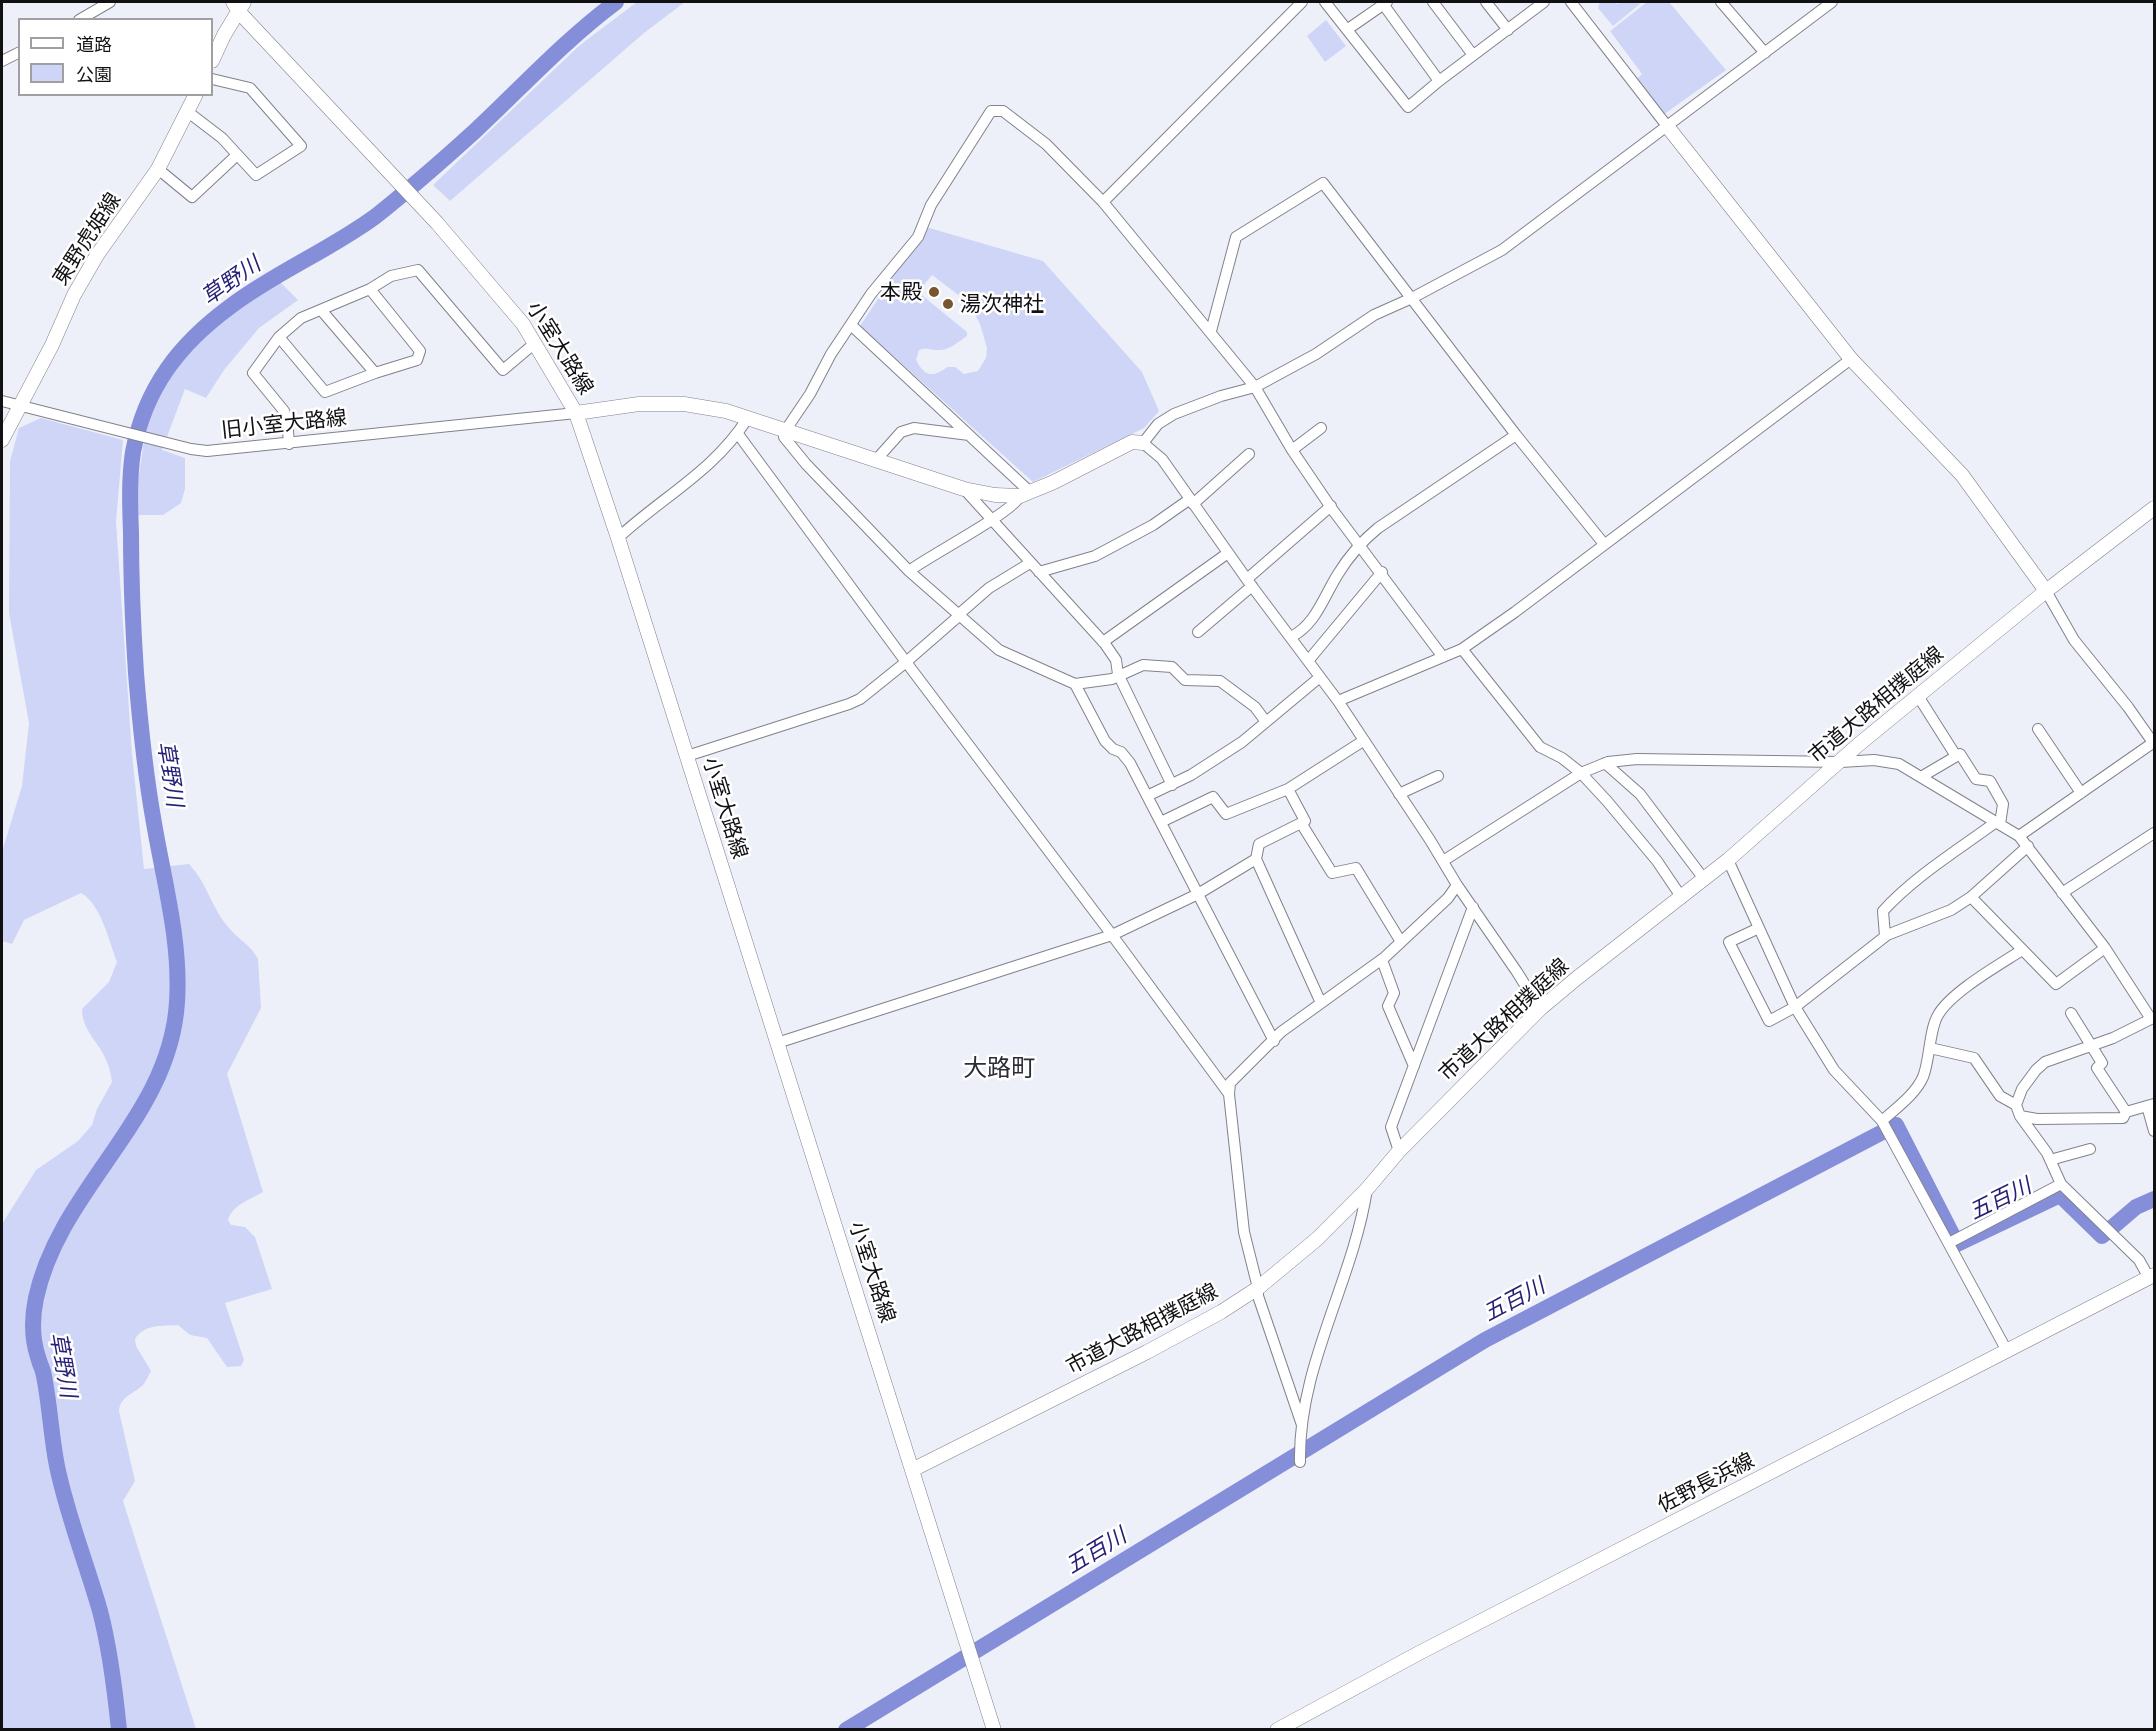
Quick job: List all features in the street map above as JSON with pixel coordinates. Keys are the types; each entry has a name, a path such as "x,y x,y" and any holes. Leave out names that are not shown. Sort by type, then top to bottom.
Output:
{"main road":[{"path":"213,59 239,5"},
{"name":"小室大路線","path":"239,5 358,140 494,288 535,343 576,413 618,538 994,1730"},
{"name":"東野虎姫線","path":"2,440 26,408 74,295 97,255 159,169 195,96"},
{"path":"1667,126 1851,359 1962,475 2046,591"},
{"path":"576,413 639,404 684,404 726,411 964,489 995,495 1025,494 1054,483 1132,442 1143,443"},
{"name":"市道大路相撲庭線","path":"912,1470 1147,1352 1221,1312 1258,1288 1317,1239 1367,1189 1399,1151 1540,1009 1728,860 1918,696 2046,591 2154,508"},
{"name":"佐野長浜線","path":"1276,1730 1419,1653 2152,1276"}],"street":[{"path":"82,18 110,2"},
{"path":"1103,202 1302,2"},
{"path":"1325,2 1408,107 1544,2"},
{"path":"1433,2 1473,55"},
{"path":"1486,2 1508,30"},
{"path":"1571,2 1667,126"},
{"path":"1721,2 1764,53"},
{"path":"1540,1009 1338,701 1249,582 1162,459 1143,443 1158,424 1174,414 1221,396 1255,387 1316,354 1374,315 1412,298 1502,250 1832,2"},
{"path":"1348,29 1385,3 1439,81"},
{"path":"2,61 18,53"},
{"path":"188,112 222,138 256,175 301,146 250,88 213,79"},
{"path":"1266,722 1256,707 1220,681 1185,680 1172,667 1143,665 1118,674 1112,679 1075,684 999,650 909,571 806,464 784,437 785,431 810,394 831,354 871,294 918,237 931,205 991,111 1003,111 1046,144 1103,202 1211,331 1255,387 1292,450 1330,506 1382,572 1443,657"},
{"path":"159,169 192,197 237,155"},
{"path":"1211,331 1236,237 1323,183 1516,435 1604,544"},
{"path":"289,444 287,418 284,411 253,374 279,337 301,318 322,311 392,276 418,270 502,370 535,343"},
{"path":"279,337 325,393 375,373 417,360 420,351 370,288"},
{"path":"322,311 375,373"},
{"path":"851,325 969,435 1025,494 991,520 925,558 909,571"},
{"path":"1338,701 1429,665 1462,649 1851,359"},
{"name":"旧小室大路線","path":"2,401 191,449 207,451 576,413"},
{"path":"618,538 708,465 738,434 747,419"},
{"path":"876,460 901,432 914,428 969,435"},
{"path":"1292,450 1321,428"},
{"path":"738,434 1229,1094"},
{"path":"1291,637 1302,631 1318,611 1337,575 1360,543 1378,528 1516,435"},
{"path":"1039,572 1095,556 1153,525 1192,501 1250,454"},
{"path":"964,489 1103,642 1116,660 1118,674 1172,785"},
{"path":"1198,632 1330,506"},
{"path":"1103,642 1228,553"},
{"path":"687,756 860,699 906,662 989,588 1030,562"},
{"path":"1308,661 1382,572"},
{"path":"2019,836 2154,743 2074,640 2046,591"},
{"path":"1462,649 1540,747 1562,758 1581,773 1607,801 1657,861 1682,898"},
{"path":"1147,796 1191,776 1242,742 1320,677"},
{"path":"1075,684 1105,741 1113,749 1121,752 1130,763 1274,1041"},
{"path":"1918,696 1956,756"},
{"path":"2038,729 2081,793"},
{"path":"1161,822 1213,797 1226,814 1288,789 1363,741"},
{"path":"1885,936 1883,911 1929,870 1998,823 2003,804 1990,781 1976,779 1960,754 1921,777"},
{"path":"1443,861 1581,773 1605,763 1637,759 1841,762 1874,760 1899,764 2019,836 2105,948 2153,1018 2113,1038 2045,1062 2022,1089 2016,1105 2020,1116 2050,1160 2061,1184 2139,1260 2152,1276"},
{"path":"1605,763 1640,794 1704,879"},
{"path":"1399,794 1438,776"},
{"path":"1288,789 1305,821 1259,844 1257,859 1321,1003"},
{"path":"1301,823 1332,873 1356,868 1401,942"},
{"path":"2062,893 2154,834"},
{"path":"1759,928 1729,942 1769,1021 1795,1007 1885,936 1951,910 1971,897 2028,846"},
{"path":"777,1043 1112,934 1198,894 1257,859"},
{"path":"1728,860 1795,1007 1834,1070 1883,1122 2007,1351"},
{"path":"1302,1425 1258,1296 1244,1232 1229,1094 1230,1083 1281,1032 1382,960 1449,898 1457,885"},
{"path":"1971,897 2056,984 2105,948"},
{"path":"1399,1151 1391,1127 1473,907"},
{"path":"1883,1122 1916,1089 1923,1077 1937,1016 1945,1005 2022,950"},
{"path":"1382,960 1394,993 1388,1006 1414,1066"},
{"path":"2071,1013 2102,1063 2097,1068 2126,1112"},
{"path":"1930,1048 1974,1058 2000,1096 2016,1105"},
{"path":"2020,1116 2037,1119 2123,1118 2126,1112 2151,1105 2154,1131"},
{"path":"2050,1160 2090,1149"},
{"path":"1949,1243 2061,1184"},
{"path":"1300,1462 1302,1425 1311,1374 1362,1218 1367,1189"}],"green space":[{"path":"637,2 685,2 644,33 450,201 433,185 580,45"},
{"path":"1600,2 1617,4 1637,2 1640,4 1613,26 1598,8"},
{"path":"1647,2 1669,2 1726,70 1663,115 1633,83 1642,74 1610,31"},
{"path":"1326,20 1346,46 1325,62 1307,36"},
{"path":"926,227 1043,261 1142,372 1159,411 1144,428 1033,482 860,326","holes":["932,275 969,303 980,324 987,348 986,358 978,371 964,374 955,367 948,367 938,373 926,373 916,360 919,350 947,349 967,336 967,332 918,292"]},
{"path":"276,278 298,300 259,328 224,370 206,398 185,389 162,450 185,458 185,489 181,503 163,515 133,515 147,420 173,366 213,325"},
{"path":"41,418 123,440 116,522 132,754 144,869 189,864 223,921 258,959 261,1008 227,1074 263,1192 233,1210 228,1220 231,1225 245,1227 255,1237 272,1289 225,1303 244,1360 241,1366 227,1367 207,1338 190,1335 178,1325 148,1328 139,1334 135,1339 136,1346 151,1371 143,1385 122,1402 119,1411 135,1481 123,1501 196,1729 2,1729 2,1224 36,1170 78,1141 92,1125 97,1109 112,1082 107,1062 85,1024 82,1009 109,982 117,962 99,914 88,898 81,893 24,920 12,944 2,941 2,852 22,786 29,723 9,613 10,461 19,428"}],"waterway":[{"name":"草野川","path":"119,1730 104,1625 57,1466 48,1398 36,1350 33,1320 36,1298 49,1258 67,1221 136,1118 155,1082 170,1044 177,1002 178,980 174,935 148,786 136,673 130,492 133,452 139,429 146,408 167,369 195,336 248,294 376,216 451,153 561,48 616,2"},
{"name":"五百川","path":"846,1730 1485,1340 1896,1125 1957,1244 2060,1195 2102,1236 2136,1207 2154,1199"}],"place":[{"name":"本殿","path":"934,292"},
{"name":"湯次神社","path":"948,304"}],"district":[{"name":"大路町","path":"999,1068"}]}
